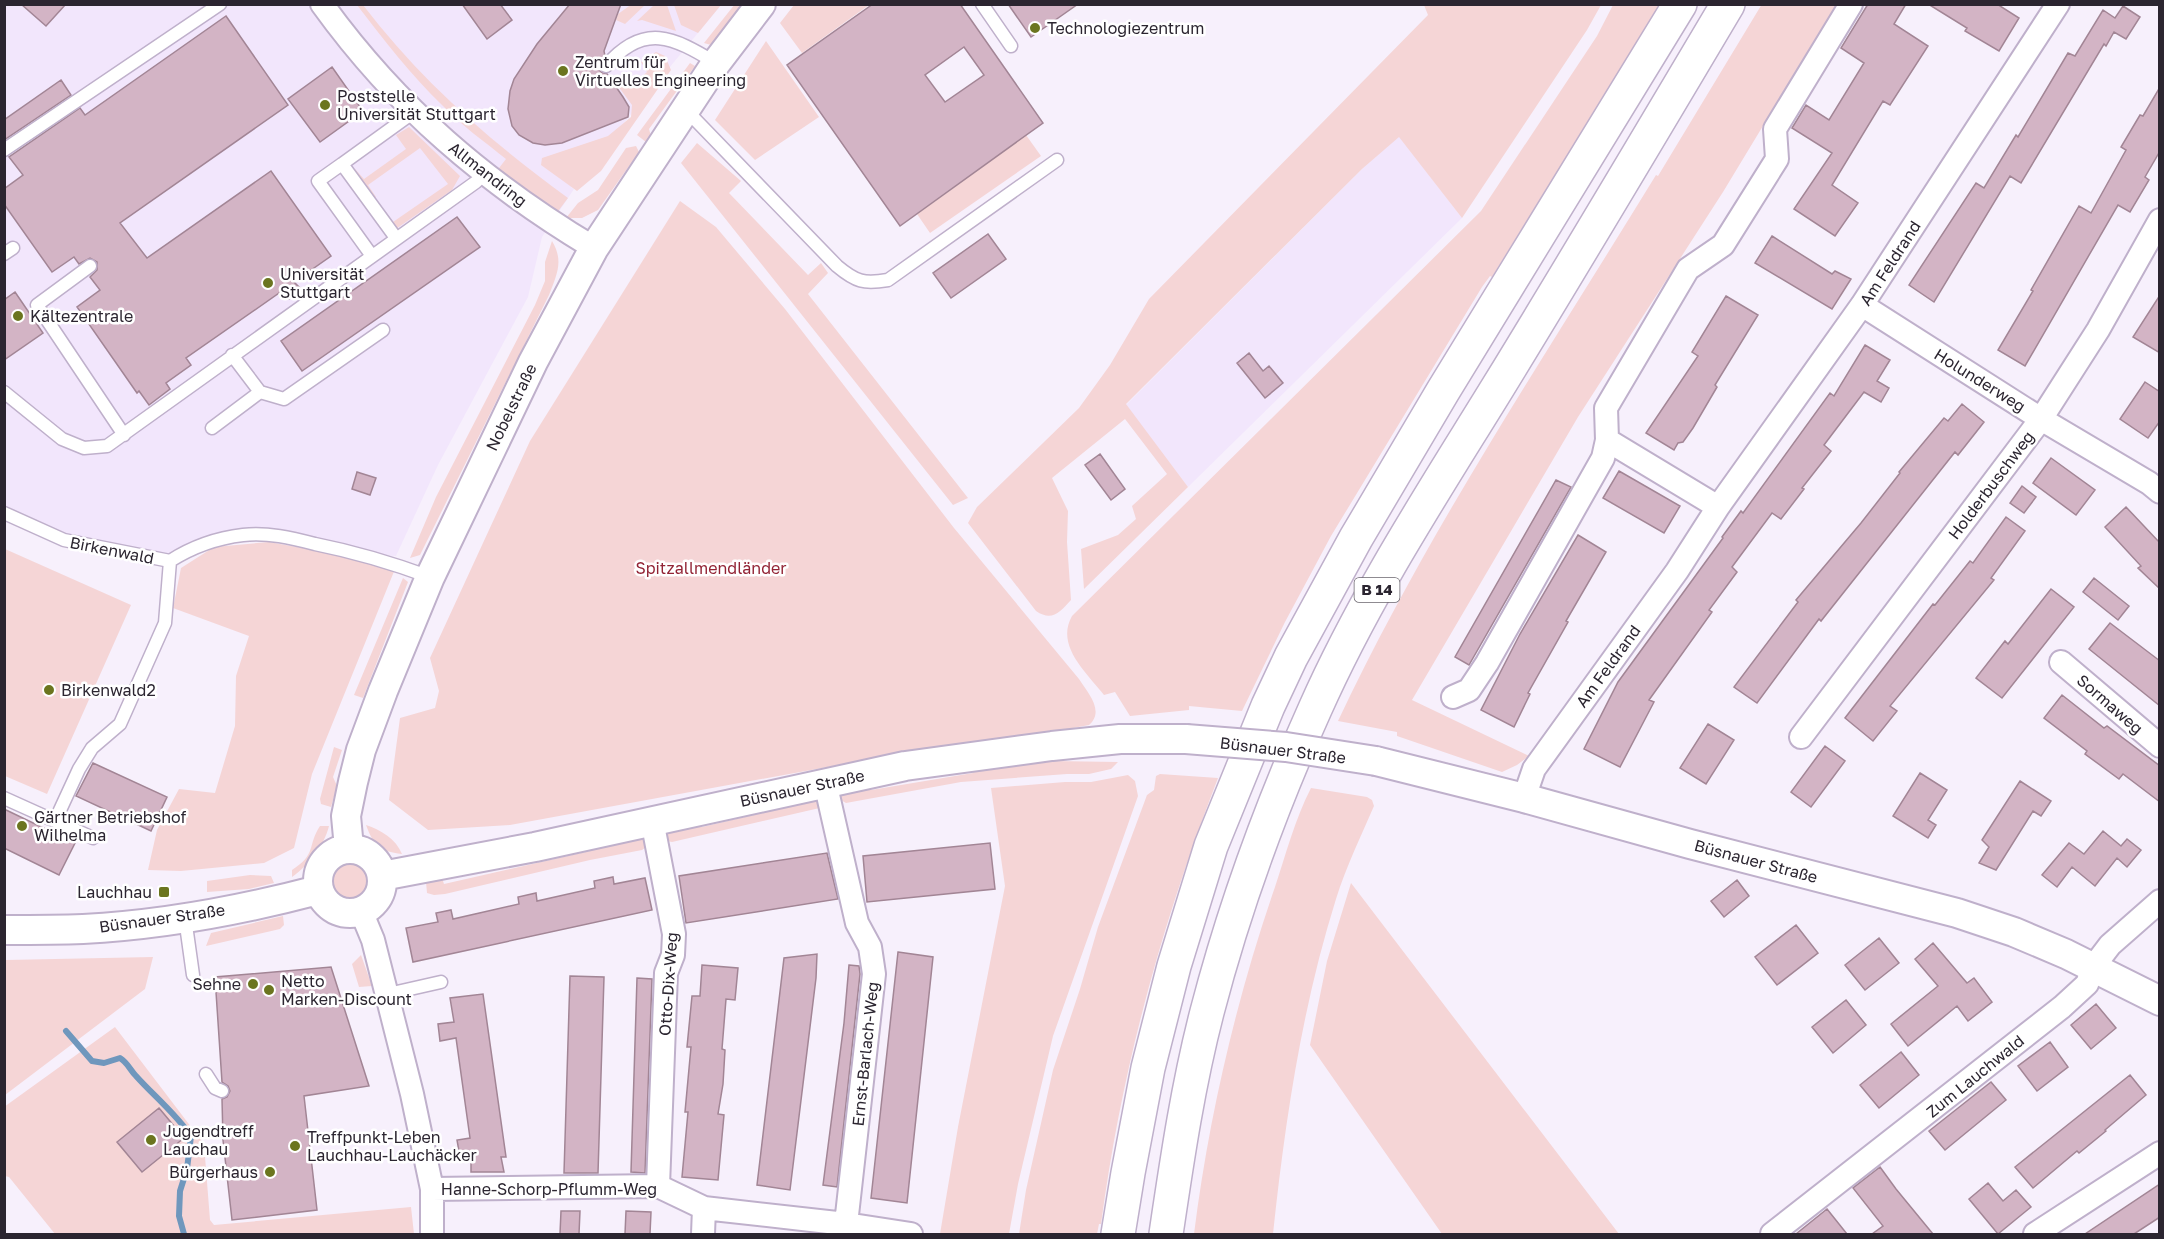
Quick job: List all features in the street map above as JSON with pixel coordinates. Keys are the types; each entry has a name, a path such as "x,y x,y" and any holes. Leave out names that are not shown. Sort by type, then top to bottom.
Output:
{"highway":[{"name":"B 14","path":"1118,1234 1146,1078 1173,966 1211,846 1268,706 1291,657 1443,391 1680,4"},
{"name":"B 14","path":"1166,1234 1184,1118 1221,960 1253,861 1315,708 1404,540 1598,224 1728,4"}],"street":[{"name":"Allmandring","path":"322,4 370,65 414,112 484,174 555,224 594,248"},
{"name":"Nobelstraße","path":"349,848 346,816 361,750 430,577 533,362 594,248 716,63 761,4"},
{"path":"1453,698 1469,690 1487,663 1603,458 1607,440 1606,408 1688,269 1723,245 1778,159 1775,129 1851,4"},
{"name":"Am Feldrand","path":"1524,798 1534,769 1677,571 1718,507 1862,305 2050,7"},
{"name":"Holderbuschweg","path":"1801,736 2041,419 2098,330 2160,220"},
{"name":"Holunderweg","path":"1862,305 2160,492"},
{"path":"1607,440 1718,507"},
{"name":"Sormaweg","path":"2061,662 2160,746"},
{"name":"Büsnauer Straße","path":"382,876 535,847 905,766 1120,739 1186,739 1286,747 1376,761 1957,913 2014,932 2094,966 2160,1001"},
{"name":"Ernst-Barlach-Weg","path":"825,782 857,923 870,947 874,974 846,1224"},
{"name":"Otto-Dix-Weg","path":"652,820 674,934 673,955 666,973 658,1186"},
{"path":"349,848 367,853 374,859 382,876 382,887 371,906 351,914 331,908 323,900 318,890 319,871 323,862 339,850 349,848"},
{"name":"Büsnauer Straße","path":"4,930 82,929 185,918 267,903 318,890"},
{"name":"Zum Lauchwald","path":"1774,1233 2062,1007 2087,984 2094,966 2110,945 2160,901"},
{"path":"361,911 373,940 412,1094 432,1189 432,1234"},
{"path":"2035,1234 2160,1153"},
{"name":"Hanne-Schorp-Pflumm-Weg","path":"432,1189 658,1186 704,1208 846,1224 911,1234"},
{"path":"702,1234 704,1208"}],"lane":[{"path":"4,150 220,4"},
{"path":"982,4 1011,46"},
{"path":"606,66 618,52 640,40 664,38 685,44 716,63"},
{"path":"685,109 837,266 849,276 869,284 888,280 1057,160"},
{"path":"372,256 318,181 414,112"},
{"path":"342,164 396,238"},
{"path":"4,392 62,439 84,448 107,446 476,182 484,174"},
{"path":"90,266 37,304 124,435"},
{"path":"232,355 260,392 284,399 382,330"},
{"path":"212,428 260,392"},
{"name":"Birkenwald","path":"4,513 64,540 170,561 210,541 244,535 281,536 363,554 430,577"},
{"path":"55,820 78,769 92,748 120,724 125,714 165,623 170,561"},
{"path":"4,798 93,838"},
{"path":"185,918 193,975"},
{"path":"388,994 441,982"},
{"path":"206,1074 215,1088 222,1091"}],"shaded area":[{"name":"Universität Stuttgart","path":"4,5 721,5 571,187 574,189 542,237 528,297 438,465 396,556 363,554 244,535 170,561 64,540 5,513"},
{"path":"1399,136 1462,218 1188,487 1126,405 1362,169"}],"green space":[{"path":"632,4 645,5 625,24 616,20 618,14"},
{"path":"735,4 742,5 711,45 704,43"},
{"path":"1762,4 1836,5 1723,192 1578,417 1412,700 1529,756 1502,772 1397,736 1397,732 1338,721 1410,580 1449,512"},
{"path":"357,5 363,5 385,33 458,109 568,198 556,214 496,172 506,159 458,120 431,94"},
{"path":"654,5 667,5 676,31 642,20 637,21"},
{"path":"674,5 721,5 698,33 681,25"},
{"path":"794,5 869,5 802,53 780,23"},
{"path":"1424,5 1601,5 1587,30 1462,218 1399,137 1362,169 1126,404 1188,487 1084,589 1081,549 1118,535 1136,519 1132,506 1167,474 1125,419 1052,478 1068,511 1067,542 1071,600 1059,612 1051,616 1036,611 968,523 977,507 1079,408 1110,365 1149,299 1428,15"},
{"path":"1613,5 1660,5 1492,277 1490,276 1482,287 1331,536 1285,622 1242,711 1189,706 1189,710 1130,716 1115,692 1104,695 1075,658 1067,638 1072,616 1481,211 1597,36"},
{"path":"766,41 819,117 755,160 715,120"},
{"path":"656,52 665,56 671,70 601,171 577,191 541,165 542,158 608,136 631,117 632,105 618,86 625,81 629,88 647,72 641,62"},
{"path":"690,63 695,66 649,129 651,136 646,142 637,135"},
{"path":"888,92 971,174 1026,135 1041,156 930,233 917,214 955,187"},
{"path":"409,127 460,176 452,190 393,231 381,215 386,212 393,222 448,184 420,148 368,185 376,197 370,199 351,173 355,169 364,179 406,149 396,135"},
{"path":"697,143 741,181 729,193 808,275 821,263 828,273 808,294 968,498 953,505 681,163"},
{"path":"636,146 639,152 598,210 582,218 566,218 578,203 598,190 626,148"},
{"name":"Spitzallmendländer","path":"680,201 716,227 785,309 954,528 1079,679 1093,702 1094,720 1089,725 1025,737 937,747 510,825 428,830 389,800 400,718 435,708 439,691 430,658 530,441"},
{"path":"552,241 558,255 558,268 549,295 420,555 410,558 436,497 535,305 545,281 545,262"},
{"path":"269,542 336,554 395,569 312,774 294,848 264,863 181,871 148,870 157,830 179,789 215,793 235,726 236,676 249,636 173,608 181,568 214,547"},
{"name":"Birkenwald2","path":"5,549 131,605 47,794 5,776"},
{"path":"403,578 408,582 363,698 354,695"},
{"path":"334,747 342,750 333,777 337,786 331,807 321,804 320,799"},
{"path":"1053,761 1118,762 1111,769 1089,774 961,782 846,803 839,799 839,795 869,784 871,790 973,773 973,767"},
{"path":"1160,774 1218,778 1197,833 1161,943 1146,998 1120,1109 1101,1224 1099,1224 1097,1234 1019,1234 1026,1190 1053,1070 1098,927 1147,795 1154,790 1156,776"},
{"path":"1128,775 1135,781 1138,796 1053,1036 1018,1184 1009,1234 940,1234 958,1127 1005,886 991,788 1091,782"},
{"path":"1311,788 1367,797 1372,800 1374,806 1340,887 1324,940 1304,1023 1289,1107 1273,1234 1194,1234 1216,1102 1236,1015 1291,837"},
{"path":"817,797 824,807 672,842 667,841 667,832 700,820 702,827 792,806 791,800"},
{"path":"366,825 387,836 402,854 378,846"},
{"path":"320,826 329,826 324,841 310,861 292,877 292,870 305,859"},
{"path":"642,837 646,840 646,847 642,850 445,894 427,893 426,882 442,878 444,884 590,851 589,844"},
{"path":"349,861 363,867 369,881 363,895 349,901 335,895 329,881 335,867"},
{"path":"250,875 271,876 274,883 249,889 207,892 207,881"},
{"path":"1351,883 1619,1234 1442,1234 1310,1045 1327,961"},
{"path":"283,916 284,925 280,929 206,946 211,933"},
{"path":"361,955 372,986 359,987 352,964"},
{"path":"153,957 145,989 5,1095 4,962 6,960"},
{"path":"115,1027 204,1144 210,1220 214,1225 411,1207 414,1234 55,1234 9,1177 5,1176 4,1107"}],"building":[{"path":"21,4 66,4 46,26"},
{"path":"462,4 500,4 512,20 487,39"},
{"name":"Zentrum für Virtuelles Engineering","path":"570,4 621,4 604,51 605,56 598,63 598,68 607,74 623,97 629,107 628,117 562,143 545,145 533,143 519,135 512,126 508,109 510,91 514,79 537,44"},
{"path":"873,4 960,4 1043,123 900,226 787,65","holes":["964,47 984,75 945,102 925,75"]},
{"name":"Technologiezentrum","path":"1008,4 1078,4 1031,37"},
{"path":"1868,4 1906,4 1894,24 1928,46 1890,105 1883,101 1832,185 1858,203 1835,236 1794,209 1832,153 1792,128 1806,105 1829,120 1864,63 1841,48"},
{"path":"1928,4 1997,4 2019,18 1999,51 1965,31 1967,28"},
{"path":"2123,6 2140,17 2126,39 2114,32 2106,46 2104,44 2021,183 2010,176 1934,302 1909,285 1976,183 1984,188 2016,135 2018,137 2068,53 2075,56 2103,10 2115,18"},
{"path":"226,16 288,105 120,223 147,258 271,171 331,256 294,282 301,289 289,299 282,291 186,358 191,365 166,383 170,389 149,405 139,391 137,393 77,307 100,290 90,277 97,270 97,262 90,258 79,264 74,257 52,272 4,204 4,189 23,175 9,157 80,108 85,115"},
{"name":"Poststelle Universität Stuttgart","path":"332,67 363,111 320,142 288,99"},
{"path":"61,80 71,95 4,140 4,120"},
{"path":"2160,87 2160,151 2145,177 2149,180 2130,212 2118,205 2025,366 1998,350 2079,206 2091,213 2126,150 2121,147"},
{"path":"457,217 480,247 302,371 281,341"},
{"path":"988,234 1006,259 951,298 933,273"},
{"path":"1772,236 1832,274 1835,271 1851,279 1832,309 1755,263"},
{"name":"Kältezentrale","path":"15,292 43,333 4,360 4,300"},
{"path":"2160,295 2160,353 2133,337"},
{"path":"1726,296 1758,315 1715,385 1717,387 1693,428 1674,450 1646,433 1698,356 1692,352"},
{"path":"1865,345 1890,360 1877,381 1889,388 1881,402 1864,392 1824,445 1831,451 1802,488 1804,489 1781,519 1772,513 1732,567 1737,572 1709,610 1712,612 1649,700 1654,702 1620,767 1584,749 1618,682 1741,511 1743,513 1830,393 1834,396"},
{"path":"1249,353 1263,371 1269,366 1283,383 1265,398 1237,363"},
{"path":"2145,382 2160,392 2160,421 2148,438 2120,419"},
{"path":"1962,404 1984,422 1958,455 1955,452 1821,621 1819,619 1757,703 1734,687 1798,602 1796,600 1861,523 1899,472 1944,418 1948,421"},
{"path":"1100,454 1125,489 1111,500 1085,465"},
{"path":"2051,458 2095,490 2076,515 2033,483"},
{"path":"1619,471 1680,506 1664,533 1603,498"},
{"path":"357,472 376,478 370,495 352,489"},
{"path":"1556,480 1571,487 1469,665 1455,657"},
{"path":"2022,486 2036,497 2024,513 2010,503"},
{"path":"2126,507 2160,543 2160,589 2138,568 2141,566 2105,527"},
{"path":"2006,517 2025,531 1991,578 1994,580 1890,706 1897,711 1873,741 1845,718 1933,604 1935,605 1970,561 1973,563"},
{"path":"1578,535 1606,552 1528,693 1530,694 1514,727 1481,710 1520,634"},
{"path":"2094,578 2129,606 2118,620 2083,592"},
{"path":"2051,589 2074,607 2002,698 1976,678 2005,641 2008,644"},
{"path":"2110,623 2160,661 2160,706 2089,649"},
{"path":"2062,695 2104,728 2107,726 2160,766 2160,802 2123,774 2119,779 2085,754 2087,751 2044,718"},
{"path":"1708,724 1734,740 1706,784 1680,768"},
{"path":"1825,746 1845,761 1811,807 1791,792"},
{"path":"93,763 167,797 151,831 76,796"},
{"path":"1920,773 1947,790 1928,820 1936,825 1928,838 1893,816"},
{"path":"2020,781 2051,801 2041,816 2033,811 1996,870 1979,863 1989,847 1982,840"},
{"name":"Gärtner Betriebshof Wilhelma","path":"4,809 75,843 59,875 4,848"},
{"path":"2103,831 2121,846 2127,839 2141,850 2127,867 2117,858 2095,886 2072,867 2057,887 2042,875 2069,843 2084,854"},
{"path":"990,843 995,889 867,902 863,856"},
{"path":"827,853 838,899 686,923 679,876"},
{"path":"613,877 614,884 645,878 652,910 413,962 406,928 438,922 436,913 451,910 453,919 519,904 518,897 536,893 537,901 595,888 594,881"},
{"path":"1737,880 1749,896 1724,917 1711,901"},
{"path":"1796,925 1818,953 1777,985 1755,957"},
{"path":"1879,938 1899,963 1865,990 1845,965"},
{"path":"1933,943 1967,983 1974,978 1992,1002 1968,1021 1957,1006 1908,1046 1891,1024 1938,986 1915,959"},
{"path":"898,952 933,957 907,1203 871,1198"},
{"path":"817,954 790,1190 757,1185 784,958"},
{"path":"702,965 738,968 735,1000 726,999 722,1049 725,1050 723,1084 718,1114 724,1115 718,1180 682,1177 691,1047 687,1047 692,996 700,996"},
{"path":"849,965 859,966 860,974 837,1187 823,1185 844,1023"},
{"path":"331,967 369,1086 304,1096 317,1210 232,1220 223,1140 222,1099 227,1097 230,1091 228,1086 222,1082 215,977"},
{"path":"570,976 604,977 598,1173 564,1173"},
{"path":"637,978 652,979 645,1173 631,1172"},
{"path":"483,994 506,1157 501,1157 504,1172 471,1172 471,1155 460,1157 457,1140 470,1138 456,1038 440,1041 438,1024 454,1022 450,998"},
{"path":"1846,1000 1866,1025 1833,1053 1812,1027"},
{"path":"2096,1004 2116,1028 2091,1049 2071,1025"},
{"path":"2050,1042 2068,1067 2037,1091 2018,1066"},
{"path":"1901,1052 1919,1075 1879,1108 1860,1085"},
{"path":"2130,1075 2146,1095 2106,1131 2079,1153 2077,1151 2033,1188 2015,1167"},
{"path":"1991,1082 2006,1100 1945,1150 1929,1131"},
{"name":"Jugendtreff Lauchau","path":"159,1108 184,1138 142,1172 117,1142"},
{"path":"1880,1167 1933,1234 1872,1234 1883,1226 1853,1188"},
{"path":"1988,1183 2003,1201 2016,1190 2031,1207 1998,1234 1969,1199"},
{"path":"2160,1184 2160,1217 2134,1234 2085,1234"},
{"path":"1827,1209 1847,1234 1796,1234"},
{"path":"561,1211 580,1211 579,1234 560,1234"},
{"path":"626,1211 651,1212 650,1234 625,1234"}],"waterway":[{"path":"66,1031 92,1061 104,1063 120,1058 123,1060 191,1136 187,1169 180,1191 179,1216 184,1234"}],"place":[{"name":"Technologiezentrum","path":"1035,28"},
{"name":"Zentrum für Virtuelles Engineering","path":"563,71"},
{"name":"Poststelle Universität Stuttgart","path":"325,105"},
{"name":"Universität Stuttgart","path":"268,283"},
{"name":"Kältezentrale","path":"18,316"},
{"name":"Birkenwald2","path":"49,690"},
{"name":"Gärtner Betriebshof Wilhelma","path":"22,826"},
{"name":"Lauchhau","path":"164,892"},
{"name":"Sehne","path":"253,984"},
{"name":"Netto Marken-Discount","path":"269,990"},
{"name":"Jugendtreff Lauchau","path":"151,1140"},
{"name":"Treffpunkt-Leben Lauchhau-Lauchäcker","path":"295,1146"},
{"name":"Bürgerhaus","path":"270,1172"}]}
